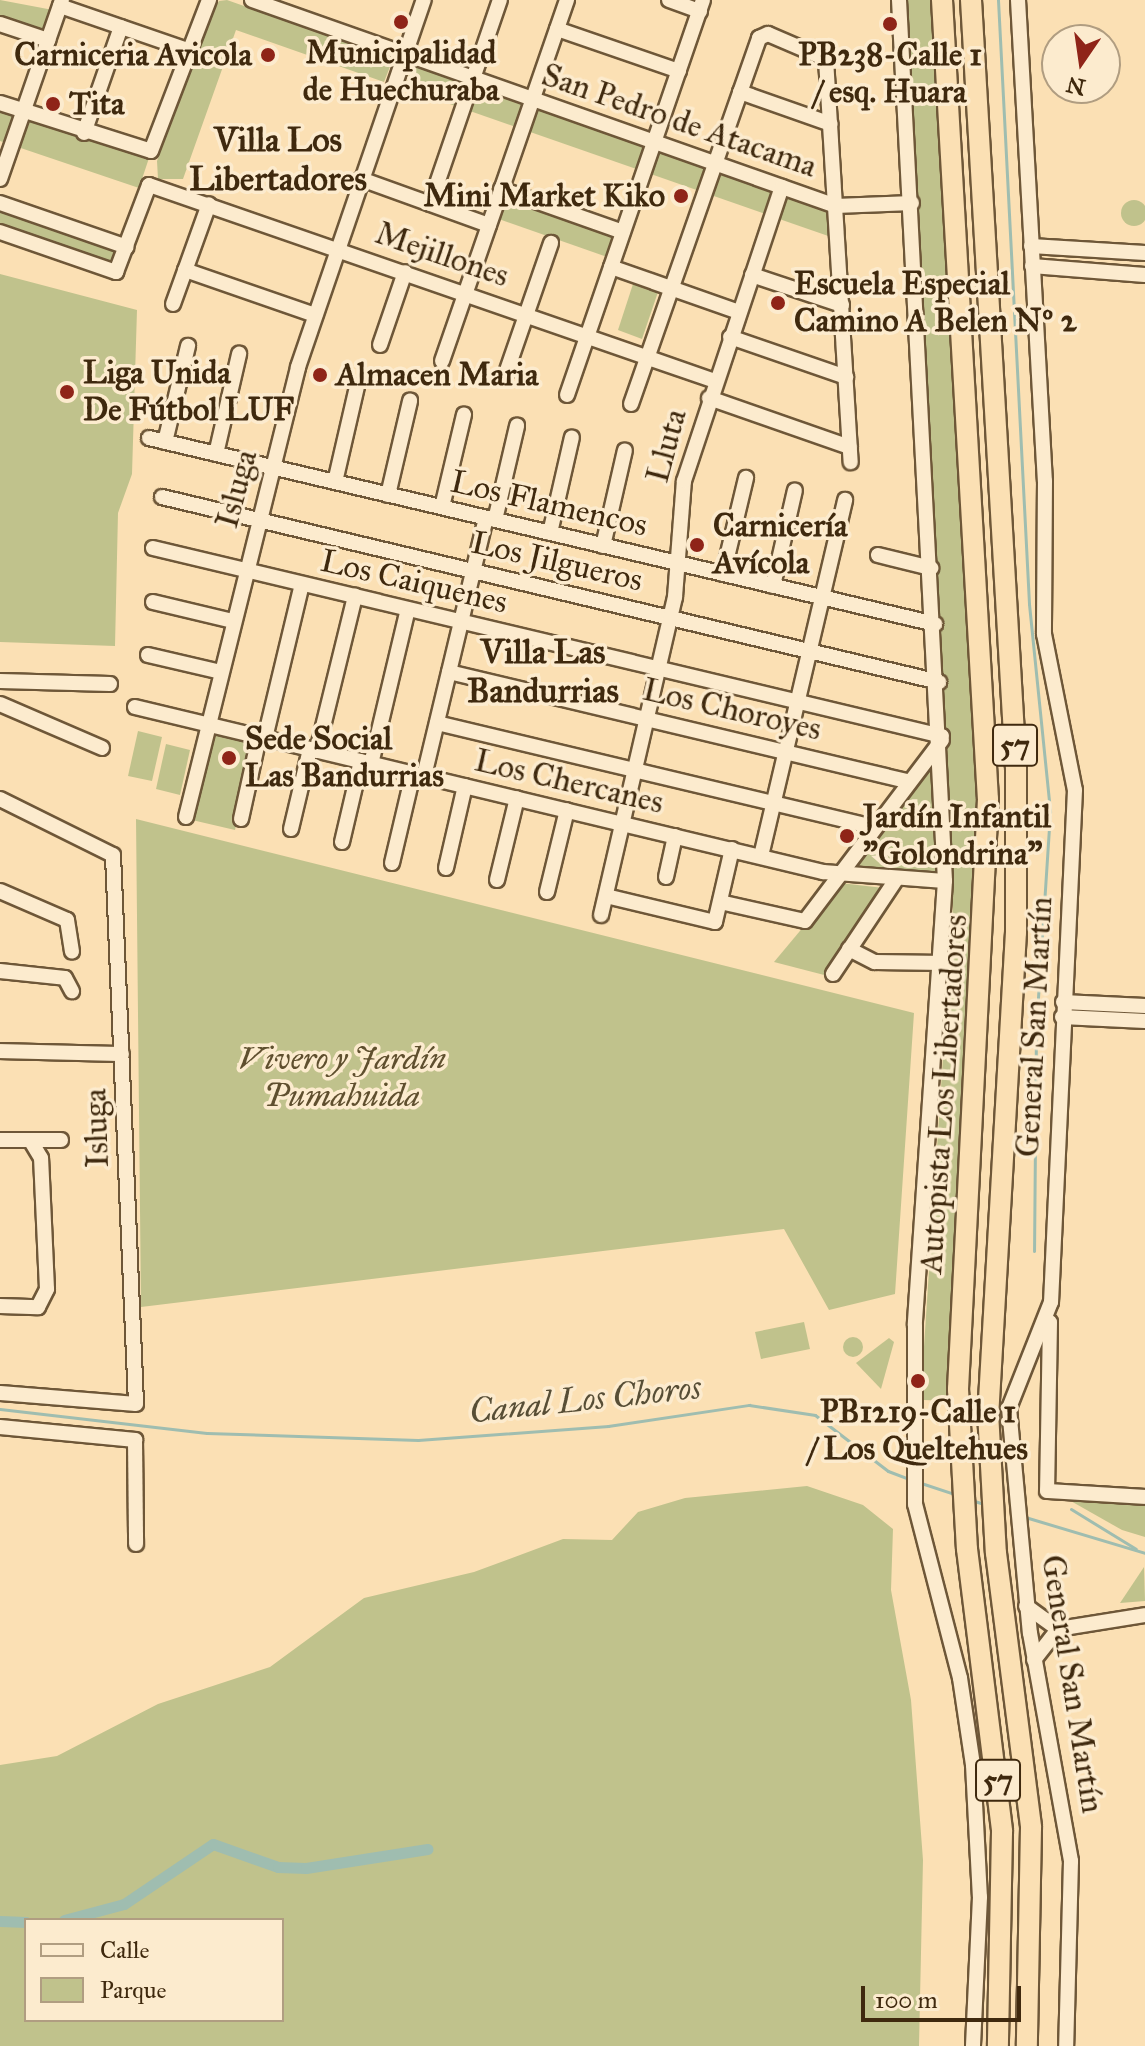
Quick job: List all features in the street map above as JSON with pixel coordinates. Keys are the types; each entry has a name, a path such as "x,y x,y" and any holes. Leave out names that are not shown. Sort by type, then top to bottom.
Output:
{"highway":[{"name":"Autopista Los Libertadores","path":"942,0 988,836 960,1310 961,1479 1001,1819 998,2046"},
{"name":"Autopista Los Libertadores","path":"971,0 1017,816 989,1318 991,1490 1031,1828 1027,2046"}],"street":[{"path":"0,103 84,133 151,151 209,0"},
{"name":"San Pedro de Atacama","path":"252,0 280,5 405,54 836,206 912,203"},
{"name":"Isluga","path":"186,817 257,520 315,315 424,0"},
{"path":"430,204 500,0"},
{"path":"442,361 567,0"},
{"path":"567,395 702,6 669,0"},
{"path":"899,0 942,738 945,881 944,963 918,1266 915,1504 960,1678 973,1765 980,1897 973,2046"},
{"name":"General San Martín","path":"1018,0 1045,481 1044,634 1074,782 1051,1302 1010,1399 1026,1606 1071,1861 1066,2046"},
{"path":"0,179 61,3 191,51"},
{"path":"0,24 48,40"},
{"path":"84,133 121,27"},
{"path":"557,29 679,71"},
{"path":"631,404 762,34 825,56 851,454 709,398"},
{"path":"740,92 831,124"},
{"path":"361,179 489,225"},
{"name":"Mejillones","path":"127,247 149,185 715,381"},
{"name":"Lluta","path":"601,915 671,618 677,563 677,516 709,398 782,187"},
{"path":"501,189 623,232"},
{"path":"0,203 127,247 116,272 0,232"},
{"path":"173,304 209,204"},
{"path":"505,376 551,243"},
{"path":"1031,246 1139,253"},
{"path":"1122,273 1139,253"},
{"path":"1032,266 1145,275"},
{"path":"611,267 739,312"},
{"path":"185,270 315,315"},
{"path":"380,345 405,272"},
{"path":"752,275 842,305"},
{"path":"730,337 846,377"},
{"path":"165,442 188,346"},
{"path":"216,454 239,354"},
{"path":"335,482 357,387"},
{"path":"388,495 410,401"},
{"path":"442,507 464,415"},
{"path":"392,863 437,723 473,571 517,426"},
{"path":"550,533 572,437"},
{"name":"Los Flamencos","path":"149,438 935,624"},
{"path":"603,546 625,450"},
{"path":"723,574 746,478"},
{"path":"773,586 795,490"},
{"name":"Los Jilgueros","path":"162,497 939,682"},
{"path":"761,856 845,500"},
{"name":"Los Caiquenes","path":"153,548 942,738"},
{"path":"878,555 931,568"},
{"path":"241,819 302,584"},
{"path":"291,829 355,596"},
{"path":"153,602 233,621"},
{"path":"342,842 408,609"},
{"path":"148,655 221,672"},
{"name":"Los Choroyes","path":"449,672 909,782"},
{"path":"0,681 110,684"},
{"path":"0,704 102,748"},
{"name":"Los Chercanes","path":"135,707 839,874 895,881 945,881"},
{"path":"437,723 875,827"},
{"path":"720,902 805,921 942,738"},
{"path":"446,868 465,786"},
{"path":"497,880 517,798"},
{"name":"Isluga","path":"0,799 111,850 136,1404 0,1393"},
{"path":"547,892 567,810"},
{"path":"666,877 675,836"},
{"path":"606,896 715,922 732,849"},
{"path":"833,974 895,881"},
{"path":"0,891 66,919 72,952"},
{"path":"849,949 875,962 944,963"},
{"path":"0,971 65,978 72,991"},
{"path":"1062,1009 1145,1006"},
{"path":"1062,1009 1145,1021"},
{"path":"0,1051 122,1054"},
{"path":"0,1140 32,1143 61,1140"},
{"path":"0,1306 32,1310 39,1226 32,1143"},
{"path":"1051,1302 1047,1491 1145,1497"},
{"path":"0,1427 130,1438 136,1544"},
{"path":"1026,1606 1058,1629"},
{"path":"1034,1660 1058,1629 1145,1615"}],"green space":[{"path":"0,0 53,10 46,33 0,20"},
{"path":"227,0 393,59 384,82 236,30 183,179 158,179 157,161 210,18 219,1"},
{"path":"907,0 934,0 980,774 951,1401 924,1400 923,1362 953,904"},
{"path":"413,64 832,213 834,238 404,88"},
{"path":"0,107 149,158 139,188 0,141"},
{"path":"505,193 619,232 610,258 496,218"},
{"path":"1134,200 1143,204 1146,218 1143,222 1134,226 1125,222 1121,213 1125,204"},
{"path":"0,209 120,251 114,266 0,229"},
{"name":"Liga Unida De Fútbol LUF","path":"0,274 137,310 132,474 118,513 115,646 0,642"},
{"path":"633,284 658,292 642,339 618,330"},
{"path":"138,731 162,737 152,781 128,776"},
{"path":"216,735 251,743 253,750 235,830 192,820"},
{"path":"166,744 190,750 180,795 156,789"},
{"path":"936,756 935,871 848,866"},
{"name":"Vivero y Jardín Pumahuida","path":"136,819 914,1013 895,1294 829,1310 784,1229 141,1307"},
{"path":"840,883 884,888 828,976 774,962"},
{"path":"804,1322 810,1349 761,1359 755,1332"},
{"path":"853,1337 860,1340 863,1347 860,1354 853,1357 846,1354 843,1347 846,1340"},
{"path":"889,1338 894,1342 881,1389 856,1363"},
{"path":"807,1486 863,1505 893,1529 891,1590 911,1700 923,1860 919,2046 0,2046 0,1765 57,1756 158,1704 270,1667 364,1598 474,1572 563,1539 612,1540 638,1512 685,1498"},
{"path":"1069,1500 1145,1502 1145,1537 1122,1530"},
{"path":"1144,1567 1145,1601 1120,1603"}],"waterway":[{"path":"998,0 1029,604 1050,812 1036,1026 1034,1251"},
{"name":"Canal Los Choros","path":"0,1409 207,1433 418,1440 608,1426 749,1405 815,1415 888,1471 911,1480"},
{"name":"Canal Los Choros","path":"918,1482 957,1495"},
{"name":"Canal Los Choros","path":"971,1500 987,1505"},
{"path":"1071,1509 1136,1549"},
{"name":"Canal Los Choros","path":"1025,1517 1145,1553"},
{"path":"72,1918 124,1904 213,1844 278,1867 306,1868 428,1849"},
{"path":"0,1921 24,1922"}],"place":[{"name":"Municipalidad de Huechuraba","path":"401,22"},
{"name":"PB238-Calle 1 / esq. Huara","path":"890,24"},
{"name":"Carniceria Avicola","path":"268,55"},
{"name":"Tita","path":"53,104"},
{"name":"Mini Market Kiko","path":"681,196"},
{"name":"Escuela Especial Camino A Belen Nº 2","path":"778,303"},
{"name":"Almacen Maria","path":"320,375"},
{"name":"Liga Unida De Fútbol LUF","path":"67,392"},
{"name":"Carnicería Avícola","path":"697,545"},
{"name":"Sede Social Las Bandurrias","path":"229,758"},
{"name":"Jardín Infantil \"Golondrina\"","path":"847,836"},
{"name":"PB1219-Calle 1 / Los Queltehues","path":"918,1381"}],"district":[{"name":"Villa Los Libertadores","path":"278,158"},
{"name":"Villa Las Bandurrias","path":"543,670"}]}
